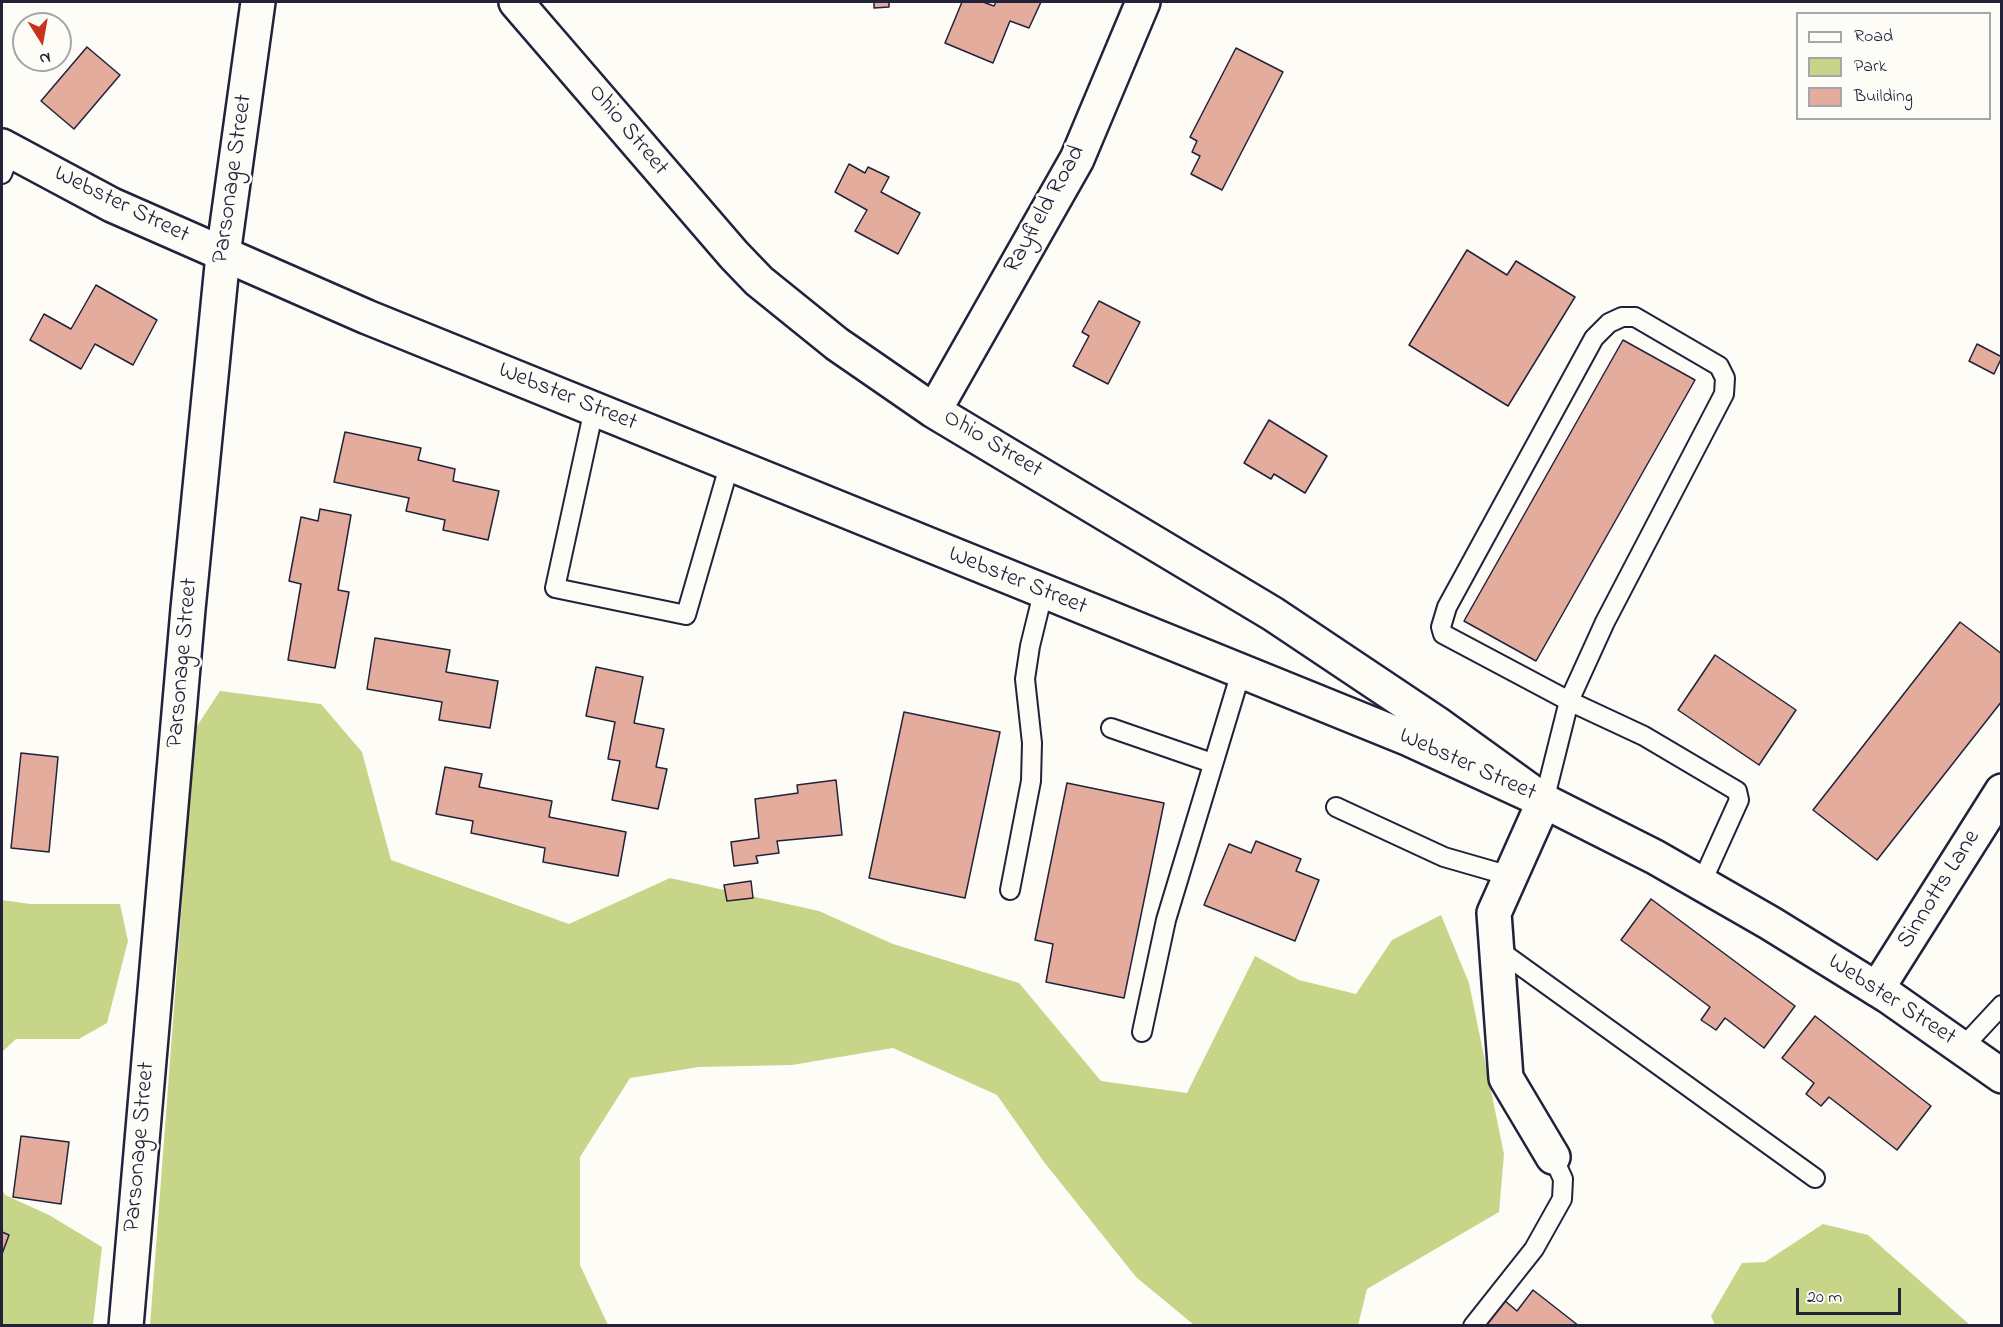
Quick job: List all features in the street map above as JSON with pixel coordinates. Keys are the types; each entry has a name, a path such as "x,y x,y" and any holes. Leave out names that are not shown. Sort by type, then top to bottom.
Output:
{"street":[{"name":"Parsonage Street","path":"126,1326 188,609 223,255 258,2"},
{"name":"Ohio Street","path":"516,2 711,230 759,281 837,344 934,411 1273,614 1436,723 1544,801"},
{"name":"Rayfield Road","path":"934,411 1077,159 1143,2"},
{"name":"Webster Street","path":"5,157 223,255 1043,593 1408,739 1544,801 1655,857 1877,989 2001,1076"},
{"name":"Sinnotts Lane","path":"1877,989 2001,791"},
{"path":"1544,801 1494,913 1506,1078 1553,1157"}],"lane":[{"path":"1544,801 1569,701 1605,622 1724,394 1725,378 1719,366 1635,317 1622,317 1609,323 1594,338 1442,621 1443,634 1569,701 1644,736 1737,791 1739,800 1701,884"},
{"path":"594,409 555,588 687,615 730,463"},
{"path":"1010,890 1031,781 1032,743 1025,679 1030,646 1043,593"},
{"path":"1142,1032 1166,920 1241,672"},
{"path":"1111,728 1212,763"},
{"path":"1336,807 1444,857 1510,876"},
{"path":"1496,948 1815,1178"},
{"path":"1962,1048 2001,1005"},
{"path":"1473,1326 1534,1249 1562,1199 1563,1179 1553,1157"}],"green space":[{"path":"220,691 321,704 362,752 391,860 569,924 670,878 819,911 893,944 1019,983 1101,1081 1187,1093 1255,956 1299,980 1356,994 1392,940 1441,915 1469,983 1504,1154 1499,1212 1367,1289 1358,1325 1194,1325 1136,1277 1044,1162 997,1095 893,1048 792,1065 699,1067 630,1078 580,1157 580,1265 608,1325 150,1326 195,729"},
{"path":"2,900 30,904 120,904 128,941 107,1023 79,1039 16,1039 2,1052"},
{"path":"2,1189 5,1195 49,1215 102,1247 93,1325 2,1325"},
{"path":"1823,1224 1868,1235 1970,1325 1715,1325 1711,1316 1742,1263 1765,1262"}],"building":[{"path":"874,2 889,2 889,7 874,8"},
{"path":"962,2 983,2 994,6 996,2 1041,2 1029,28 1010,21 993,63 945,43"},
{"path":"87,47 120,75 74,129 41,101 66,72 72,72 72,65"},
{"path":"1236,48 1283,72 1222,190 1191,174 1200,156 1192,152 1197,141 1190,137"},
{"path":"849,164 865,173 868,167 889,177 881,192 920,213 898,254 855,231 867,210 835,192"},
{"path":"1467,250 1507,275 1516,261 1575,297 1508,406 1409,345"},
{"path":"96,285 157,320 133,365 95,344 81,369 30,340 44,314 71,329"},
{"path":"1099,301 1140,322 1108,384 1073,366 1089,336 1082,332"},
{"path":"1623,340 1695,380 1536,661 1464,621"},
{"path":"1977,344 2002,357 1994,374 1969,361"},
{"path":"1269,420 1327,456 1305,493 1274,474 1271,479 1244,463"},
{"path":"345,432 421,448 418,460 455,469 453,481 499,491 488,540 443,530 445,520 406,511 409,498 334,482"},
{"path":"320,509 351,515 338,590 349,592 335,668 288,660 301,584 289,581 301,517 318,521"},
{"path":"1960,622 2002,654 2002,701 1877,860 1813,810"},
{"path":"375,638 450,650 446,672 498,681 490,728 439,720 442,702 367,689"},
{"path":"1715,655 1796,710 1759,765 1678,710"},
{"path":"596,667 643,677 634,723 664,729 656,767 667,769 658,809 612,800 620,761 608,759 615,722 586,716"},
{"path":"904,712 1000,732 965,898 869,878"},
{"path":"21,753 58,757 49,852 11,848"},
{"path":"445,767 482,774 479,787 552,801 549,817 626,832 618,876 543,862 545,848 471,833 473,821 436,814"},
{"path":"836,780 842,835 777,841 779,853 756,856 758,863 734,866 731,842 759,838 755,799 798,793 797,785"},
{"path":"1067,783 1164,803 1124,998 1046,982 1053,944 1035,940"},
{"path":"1256,841 1301,859 1296,871 1319,880 1295,941 1204,905 1229,844 1251,853"},
{"path":"751,881 753,898 727,901 724,885"},
{"path":"1651,899 1795,1006 1764,1048 1725,1018 1716,1030 1701,1020 1710,1007 1621,940"},
{"path":"1815,1016 1931,1106 1897,1150 1829,1097 1821,1106 1806,1094 1814,1083 1782,1058"},
{"path":"21,1136 69,1142 61,1204 13,1197"},
{"path":"2,1232 9,1235 2,1254"},
{"path":"1533,1290 1579,1326 1483,1326 1504,1300 1517,1311"}]}
